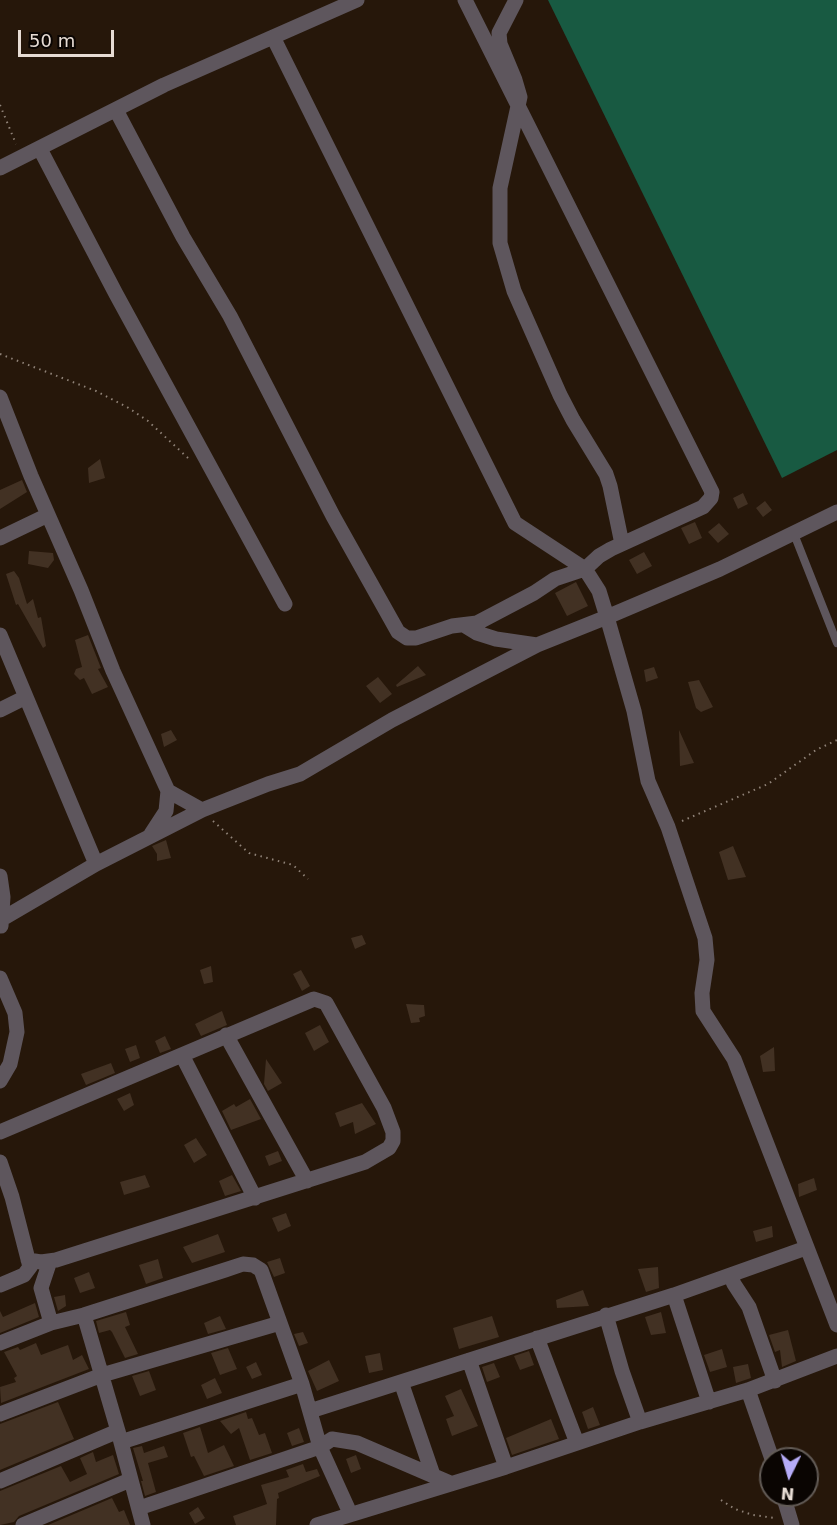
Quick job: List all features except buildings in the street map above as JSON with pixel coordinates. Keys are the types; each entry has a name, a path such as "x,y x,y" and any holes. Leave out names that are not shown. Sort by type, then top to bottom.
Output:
{"street":[{"path":"0,168 164,85 357,0"},
{"path":"116,110 183,237 230,316 333,516 392,624 407,638 416,638 452,626 464,626 491,617 555,579 585,569 599,555 703,507 711,498 712,492 465,0"},
{"path":"516,0 499,33 500,44 518,88 519,108 500,188 500,243 514,291 560,395 606,474 622,544"},
{"path":"273,37 515,523 585,569 599,591 634,711 648,781 668,827 705,938 707,960 702,993 703,1011 734,1059 837,1325"},
{"path":"39,149 285,604"},
{"path":"0,397 81,590 112,671 168,791 202,810"},
{"path":"1,924 96,864 202,810 251,790 300,774 392,720 537,645 720,569 837,512"},
{"path":"0,538 48,514"},
{"path":"464,626 496,639 537,645"},
{"path":"0,635 96,864"},
{"path":"0,710 26,697"},
{"path":"148,838 162,819 168,791"},
{"path":"0,876 3,897 1,924"},
{"path":"0,978 15,1013 17,1032 10,1064 0,1081"},
{"path":"0,1132 308,1000 321,1000 326,1003 384,1108 393,1132 393,1141 389,1148 365,1162 50,1261 28,1260"},
{"path":"226,1035 307,1180"},
{"path":"182,1055 255,1198"},
{"path":"0,1162 6,1200 30,1267 27,1273 0,1285"},
{"path":"310,1411 674,1295 806,1248"},
{"path":"50,1261 41,1288 51,1323"},
{"path":"0,1343 51,1323 84,1315 225,1270 248,1264 253,1265 261,1270 302,1384 320,1447 350,1513"},
{"path":"730,1275 749,1307 775,1381"},
{"path":"674,1295 709,1402"},
{"path":"84,1315 120,1436 143,1525"},
{"path":"606,1316 640,1422"},
{"path":"0,1414 102,1375 280,1323"},
{"path":"537,1338 577,1443"},
{"path":"317,1525 748,1390 837,1356"},
{"path":"469,1360 506,1467"},
{"path":"401,1382 433,1475"},
{"path":"0,1481 120,1436 302,1384"},
{"path":"748,1390 768,1447"},
{"path":"139,1508 320,1447 332,1438 357,1443 450,1483"},
{"path":"23,1525 130,1480"}],"lane":[{"path":"794,534 837,643"}],"path":[{"path":"0,105 22,158"},
{"path":"0,354 96,391 127,407 148,421 190,460 210,468"},
{"path":"668,827 768,784 816,750 837,740"},
{"path":"202,810 249,853 293,865 308,879"},
{"path":"721,1500 735,1509 753,1515 791,1521"}],"green space":[{"path":"548,0 837,0 837,450 782,478"}]}
